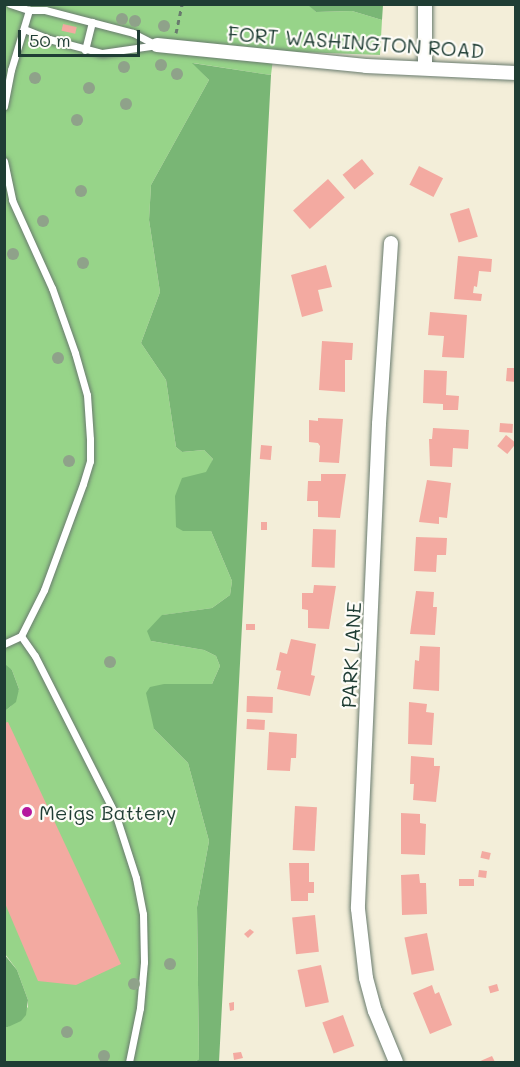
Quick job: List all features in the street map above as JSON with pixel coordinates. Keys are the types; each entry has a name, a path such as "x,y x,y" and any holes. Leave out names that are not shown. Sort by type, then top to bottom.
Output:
{"street":[{"path":"425,4 425,68"},
{"name":"FORT WASHINGTON ROAD","path":"157,45 366,66 516,73"},
{"name":"PARK LANE","path":"391,243 380,424 358,909 366,978 375,1011 396,1062"}],"lane":[{"name":"FORT WASHINGTON ROAD","path":"10,4 29,10 45,10 133,33 157,45"},
{"path":"4,106 11,70 29,10"},
{"path":"85,50 92,22"},
{"name":"FORT WASHINGTON ROAD","path":"24,29 85,50 102,53 157,45"},
{"path":"4,162 12,200 65,321 87,395 90,417 90,461 44,590 21,636 4,644"},
{"path":"21,636 35,656 116,816 136,878 142,914 144,962 140,1008 129,1062"}],"path":[{"path":"173,47 182,4"}],"green space":[{"path":"308,4 316,12 352,11 382,20 380,55 274,51 271,75 193,63 209,80 151,185 149,220 160,292 141,343 166,380 176,447 182,452 204,450 213,459 184,531 211,531 232,581 230,595 212,608 163,615 151,641 204,650 216,656 220,666 212,684 164,684 154,729 188,763 209,841 197,907 199,1059 195,1062 5,1062 5,1027 8,1027 28,1007 28,1000 17,970 5,954 5,711 11,706 19,689 12,670 4,666 5,5"},
{"path":"308,5 383,5 382,20 352,11 316,12"},
{"path":"192,63 271,75 219,1062 195,1062 199,1059 197,907 209,841 188,763 154,729 146,693 150,687 164,684 212,684 220,666 216,656 204,650 151,641 147,631 162,615 212,608 230,595 232,581 211,531 183,531 176,527 175,496 182,478 206,472 213,459 204,450 182,452 176,447 166,380 141,343 160,292 149,220 151,185 209,80"},
{"path":"6,665 12,670 19,689 16,702 5,711"},
{"path":"4,954 17,970 28,1000 26,1015 21,1021 8,1027 4,1027"}],"building":[{"path":"63,24 77,27 75,34 62,31"},
{"path":"362,159 374,174 355,189 343,175"},
{"path":"419,166 443,178 434,197 409,185"},
{"path":"328,179 345,198 310,229 293,210"},
{"path":"469,208 478,237 459,243 450,214"},
{"path":"458,256 492,259 491,272 479,271 477,287 474,286 473,293 482,294 481,301 454,299"},
{"path":"326,265 332,287 318,290 323,311 302,317 291,275"},
{"path":"430,312 467,315 464,358 442,357 444,336 428,335"},
{"path":"322,341 353,343 352,360 345,360 345,392 319,390"},
{"path":"507,368 516,368 516,382 506,381"},
{"path":"424,370 447,371 446,395 459,396 458,410 443,410 443,404 423,403"},
{"path":"318,418 343,419 339,463 319,462 320,446 318,443 309,442 309,420 318,421"},
{"path":"500,423 513,424 512,433 499,432"},
{"path":"433,428 469,430 468,449 453,448 452,467 430,466 429,439 432,439"},
{"path":"506,435 516,443 507,454 497,446"},
{"path":"261,445 272,446 271,460 260,459"},
{"path":"321,474 346,474 340,518 318,517 318,501 307,501 308,481 321,481"},
{"path":"427,480 451,483 447,518 439,517 439,524 419,522"},
{"path":"261,522 267,522 267,530 261,530"},
{"path":"313,529 336,530 335,568 312,567"},
{"path":"416,537 447,538 446,555 437,555 436,572 414,571"},
{"path":"314,585 336,586 329,629 308,628 308,610 302,609 302,593 313,593"},
{"path":"416,591 434,592 433,607 437,607 435,635 410,634"},
{"path":"246,624 255,624 255,630 246,630"},
{"path":"291,639 316,644 311,675 315,676 310,696 277,689 281,671 276,670 280,652 287,654"},
{"path":"420,646 440,647 439,691 413,689 415,660 419,661"},
{"path":"247,696 273,697 272,713 246,712"},
{"path":"409,702 427,704 426,712 434,713 432,745 408,744"},
{"path":"247,719 265,720 264,730 246,729"},
{"name":"Meigs Battery","path":"8,722 121,964 76,985 38,981 4,901 4,723"},
{"path":"269,732 297,734 296,758 291,758 290,771 267,770"},
{"path":"411,756 434,758 434,766 440,766 436,802 413,800 414,784 410,784"},
{"path":"295,806 317,807 315,851 293,850"},
{"path":"401,813 420,814 420,823 426,824 425,855 401,854"},
{"path":"482,851 491,853 489,860 480,858"},
{"path":"289,863 309,863 309,882 314,882 314,893 308,893 308,901 291,901"},
{"path":"479,870 487,871 486,878 478,877"},
{"path":"419,874 420,883 426,883 427,914 402,915 401,875"},
{"path":"459,879 474,879 474,886 459,886"},
{"path":"315,915 319,952 296,954 292,917"},
{"path":"250,929 254,932 248,938 244,934"},
{"path":"427,933 434,970 412,975 404,937"},
{"path":"321,965 329,1002 305,1007 298,970"},
{"path":"497,984 499,991 490,993 488,986"},
{"path":"432,985 435,994 439,992 452,1025 430,1034 413,993"},
{"path":"234,1002 234,1010 230,1011 229,1003"},
{"path":"343,1015 354,1046 334,1054 322,1023"},
{"path":"241,1052 243,1058 234,1060 233,1053"},
{"path":"492,1056 495,1062 478,1062"}],"place":[{"name":"Meigs Battery","path":"27,812"}]}
